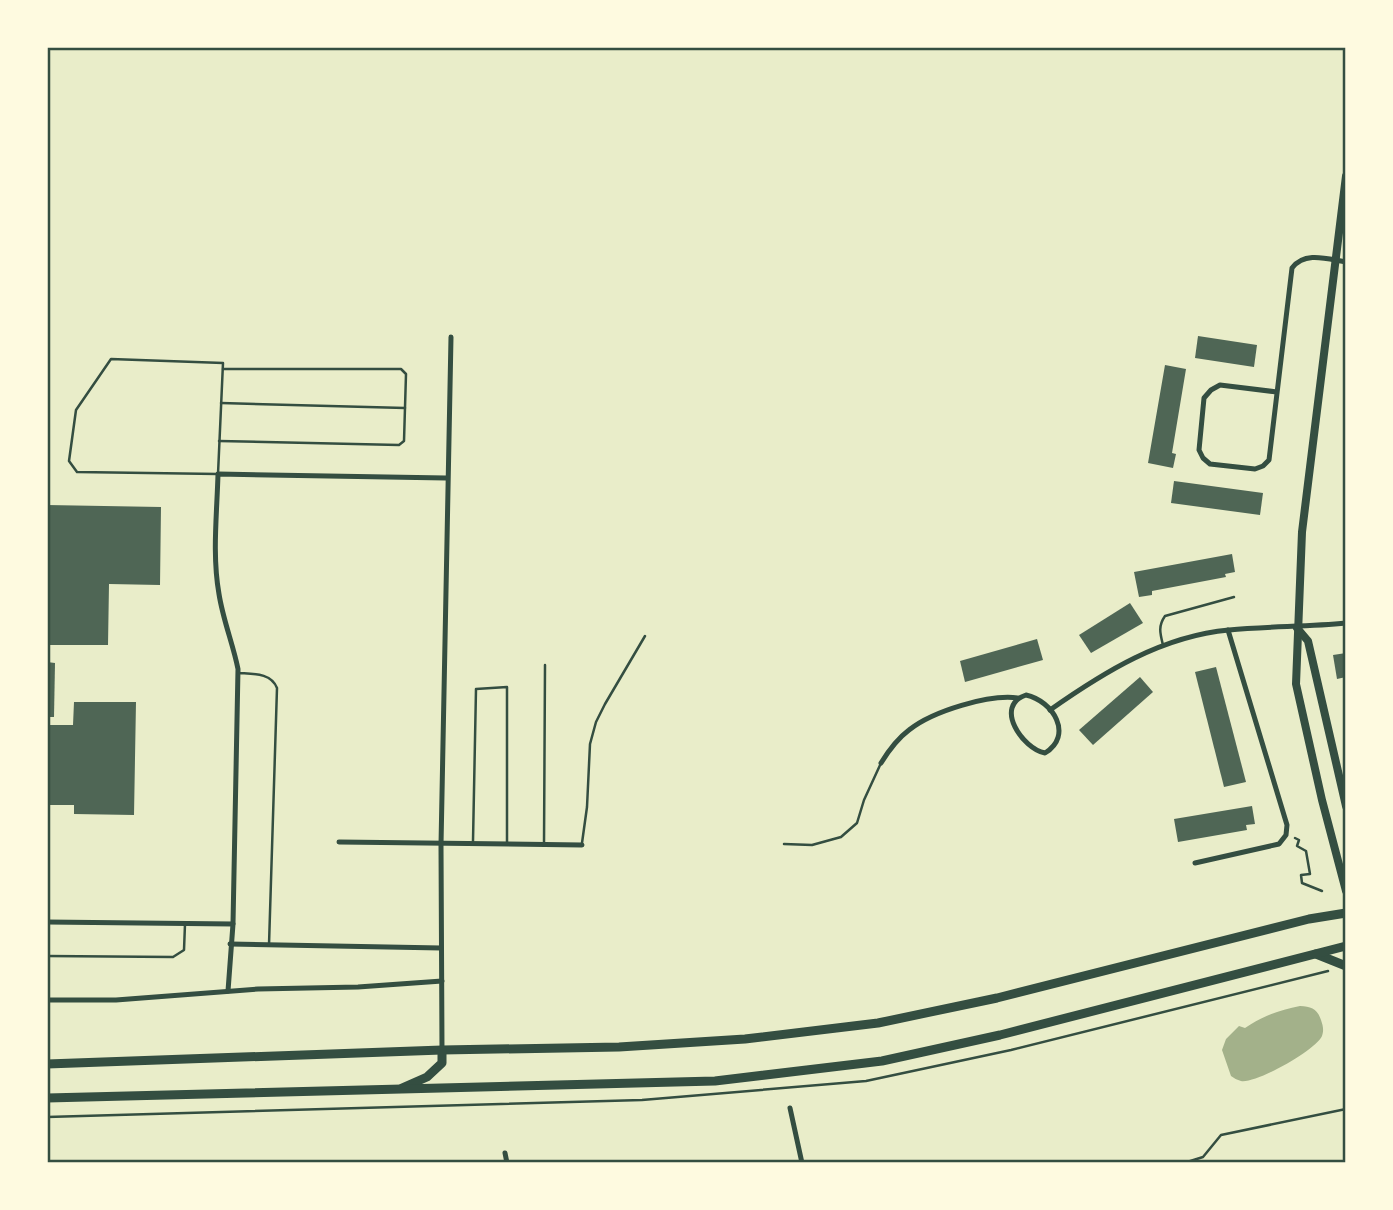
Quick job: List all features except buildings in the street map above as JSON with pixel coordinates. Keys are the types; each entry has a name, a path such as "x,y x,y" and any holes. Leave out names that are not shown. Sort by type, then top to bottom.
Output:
{"main road":[{"path":"1346,176 1302,533 1296,684 1346,891"},
{"path":"1297,628 1308,641 1346,806"},
{"path":"47,1064 442,1050 619,1047 745,1039 878,1023 997,998 1309,919 1346,913"},
{"path":"47,1098 715,1082 882,1061 1013,1032 1346,946"},
{"path":"1315,953 1346,966"},
{"path":"397,1090 427,1077 442,1063 442,1050"}],"street":[{"path":"1277,392 1220,385 1211,390 1204,398 1199,450 1203,458 1210,464 1255,469 1269,460 1292,268 1307,257 1346,262"},
{"path":"442,1050 441,845 446,478 451,337"},
{"path":"228,991 233,924 237,672 233,643 219,595 218,474 446,478"},
{"path":"1050,710 1085,686 1163,645 1228,630 1346,623"},
{"path":"1195,863 1279,844 1286,835 1287,825 1228,630"},
{"path":"881,763 901,736 923,721 943,712 1003,696 1034,697 1050,710 1059,724 1059,737 1054,747 1045,753 1036,751 1014,724 1010,715 1012,705 1018,698"},
{"path":"339,842 582,845"},
{"path":"47,922 233,924"},
{"path":"230,944 441,948"},
{"path":"47,1000 116,1000 228,991 442,981"},
{"path":"790,1108 802,1163"},
{"path":"505,1153 507,1163"}],"lane":[{"path":"111,359 223,363 221,402 218,474 77,472 69,461 76,410 111,359"},
{"path":"219,440 399,445 404,441 406,374 401,369 223,369"},
{"path":"221,402 405,408"},
{"path":"1163,645 1159,632 1165,615 1234,597"},
{"path":"582,845 590,744 596,722 645,636"},
{"path":"544,845 545,665"},
{"path":"237,672 267,676 274,681 277,688 269,945"},
{"path":"473,845 476,689 507,687 507,845"},
{"path":"784,844 812,845 841,837 857,823 881,763"},
{"path":"47,956 173,957 184,950 185,923"},
{"path":"1184,1163 1203,1157 1221,1135 1346,1110"},
{"path":"1203,1157 1205,1163"}],"path":[{"path":"1286,835 1299,839 1297,846 1307,851 1310,874 1301,875 1302,883 1322,891"},
{"path":"1290,980 1332,971"}],"shaded area":[{"path":"1300,1006 1318,1013 1323,1032 1317,1042 1272,1072 1249,1081 1241,1081 1231,1076 1222,1050 1226,1039 1239,1026 1245,1028 1271,1014"}]}
